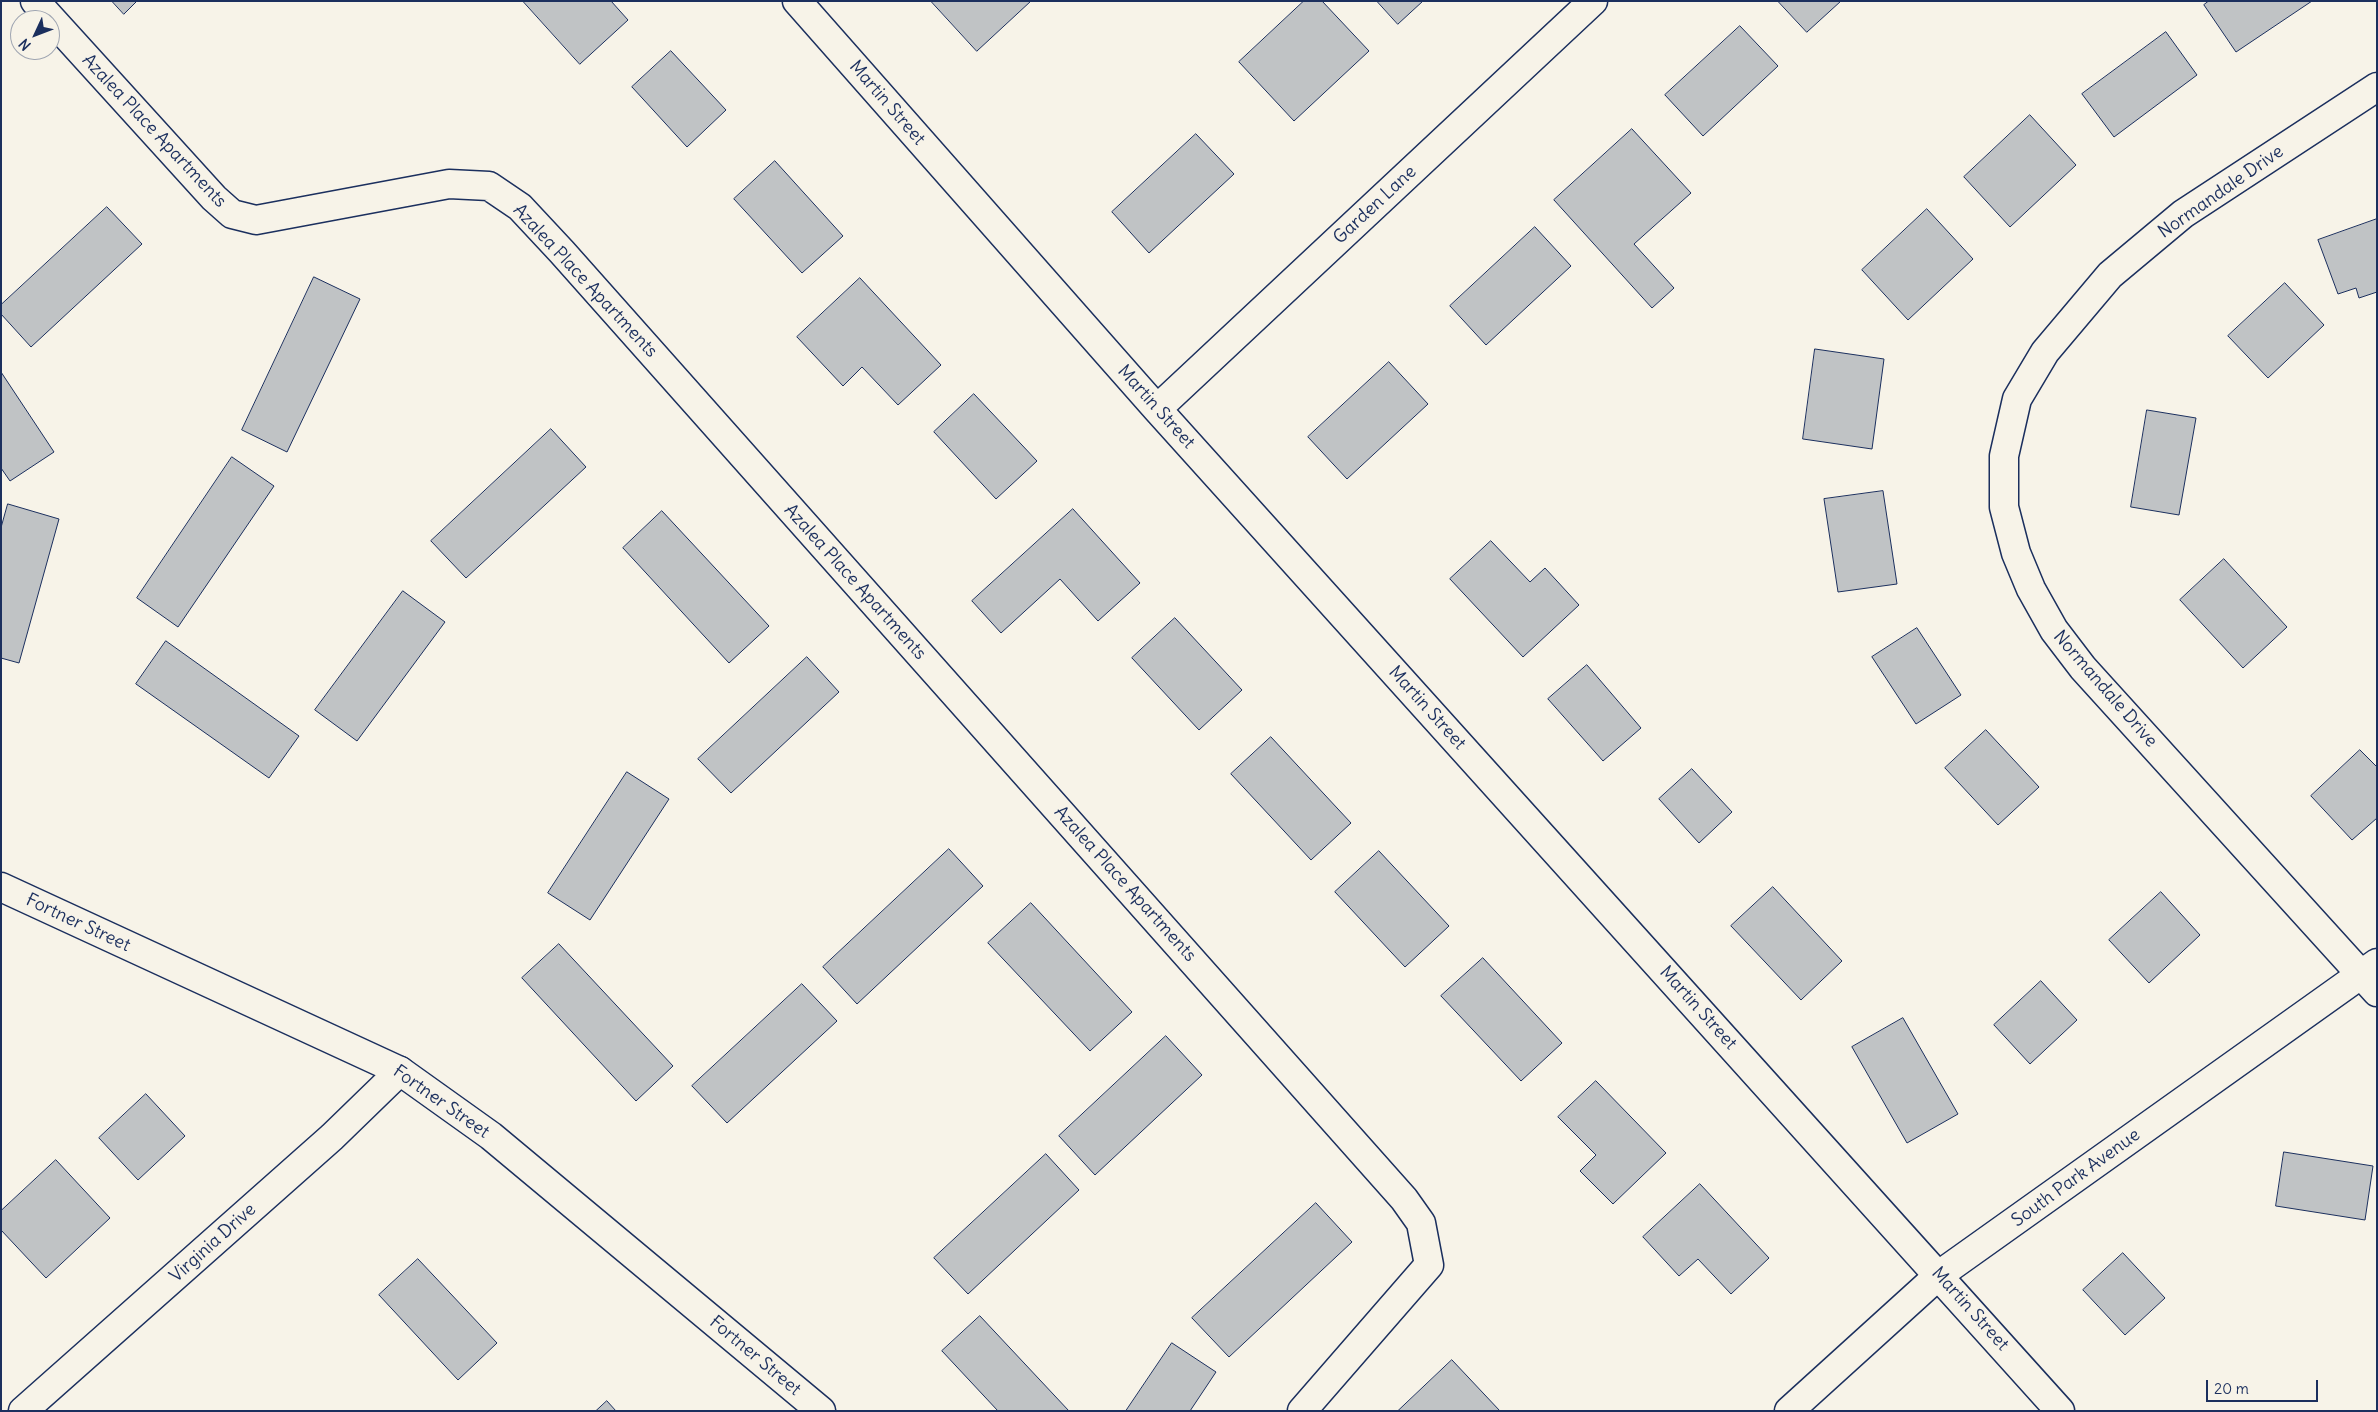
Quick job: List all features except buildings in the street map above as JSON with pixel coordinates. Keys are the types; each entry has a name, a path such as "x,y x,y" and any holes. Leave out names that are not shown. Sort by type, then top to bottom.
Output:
{"street":[{"name":"Azalea Place Apartments","path":"35,1 214,198 232,214 256,220 449,184 489,186 520,207 562,252 1353,1141 1404,1199 1421,1222 1429,1265 1302,1411"},
{"name":"Martin Street","path":"797,1 1157,409 1940,1275 2060,1411"},
{"name":"Garden Lane","path":"1157,409 1593,1"},
{"name":"Normandale Drive","path":"2371,976 2083,668 2054,630 2032,589 2016,553 2004,507 2004,456 2017,400 2026,384 2045,352 2110,275 2183,214 2377,87"},
{"name":"Fortner Street","path":"1,887 400,1071 491,1136 821,1411"},
{"name":"South Park Avenue","path":"1789,1411 1940,1275 2371,976"},
{"name":"Virginia Drive","path":"23,1411 332,1138 400,1071"}]}
